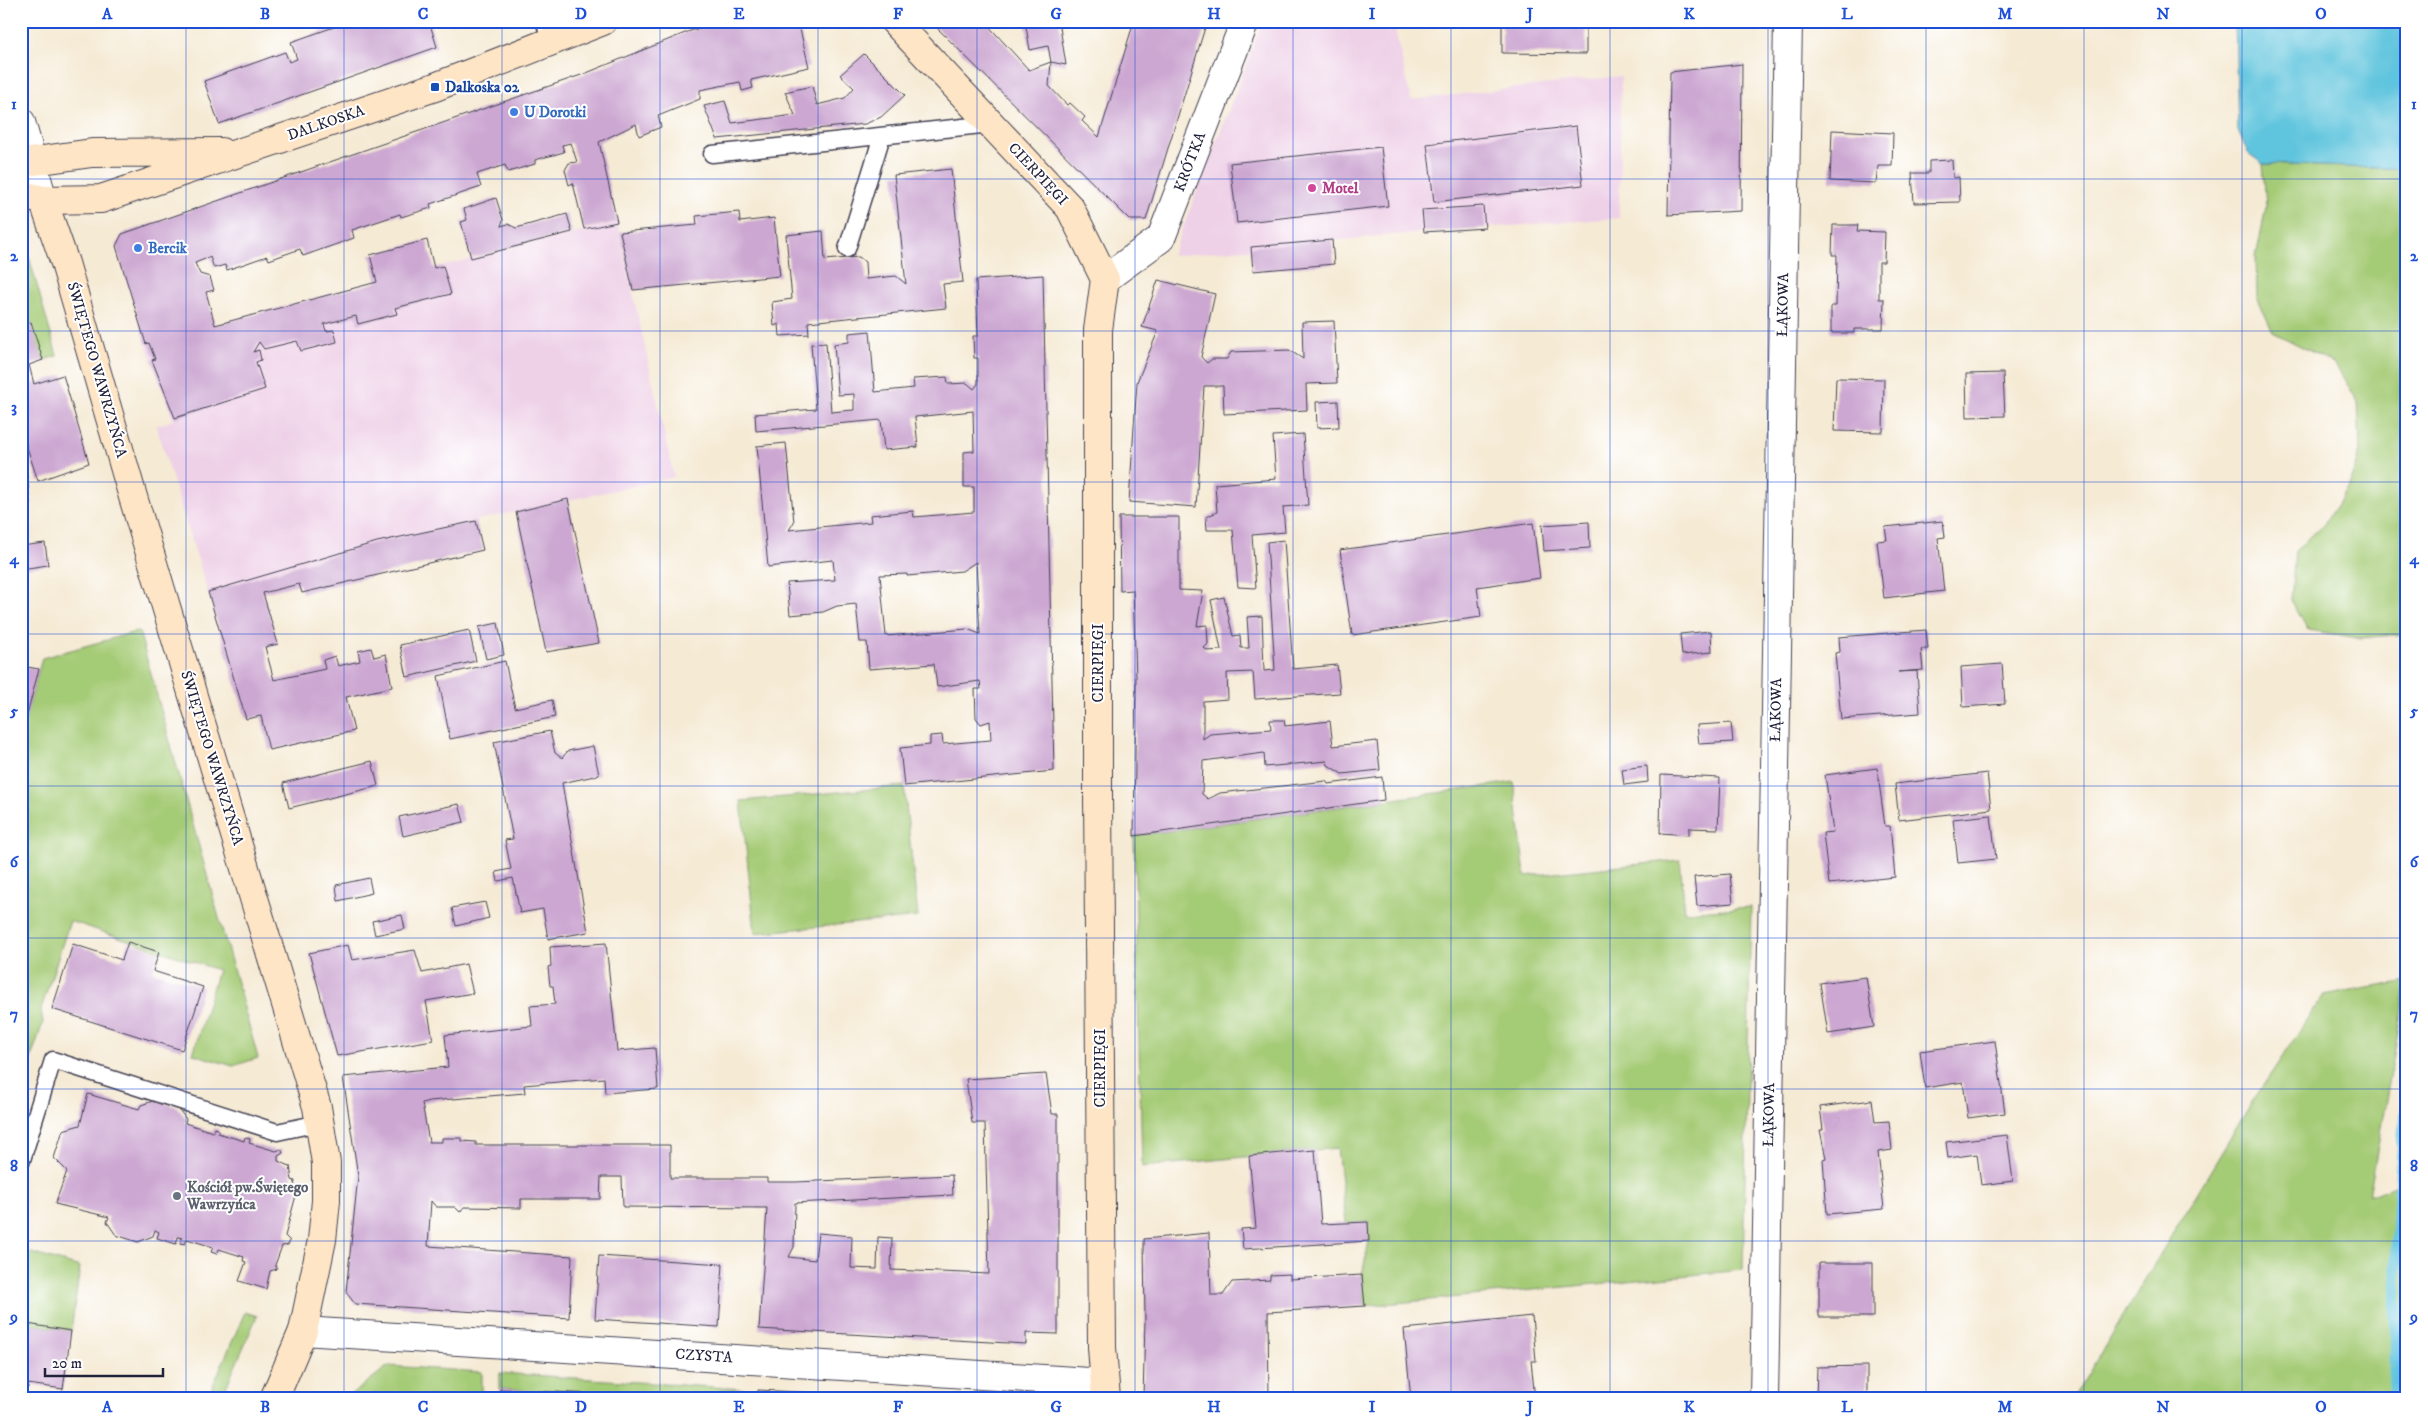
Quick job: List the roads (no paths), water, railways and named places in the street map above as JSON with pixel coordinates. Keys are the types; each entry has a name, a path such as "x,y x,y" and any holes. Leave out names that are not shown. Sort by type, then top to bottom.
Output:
{"street":[{"name":"DALKOSKA","path":"32,197 101,199 435,87 548,31 602,21"},
{"name":"CIERPIĘGI","path":"894,21 1070,208 1106,279 1098,330 1098,794 1102,1394"},
{"name":"KRÓTKA","path":"1106,279 1161,238 1245,21"},
{"name":"ŁĄKOWA","path":"1764,1399 1788,21"},
{"name":"ŚWIĘTEGO WAWRZYŃCA","path":"21,122 32,197 71,282 133,497 317,1107 326,1163 326,1201 322,1240 303,1331 274,1399"},
{"path":"27,162 92,153 243,152"},
{"name":"CZYSTA","path":"303,1331 1102,1394"}],"lane":[{"path":"712,154 991,124"},
{"path":"847,249 882,136"},
{"path":"21,1162 53,1060 278,1132 319,1123"}],"water":[{"path":"2235,21 2407,21 2407,169 2263,164 2248,153 2238,130"}],"waterway":[{"path":"2395,1399 2398,1215 2407,1106"}],"place":[{"name":"Dalkoska 02","path":"435,87"},
{"name":"U Dorotki","path":"514,112"},
{"name":"Motel","path":"1312,188"},
{"name":"Bercik","path":"138,248"},
{"name":"Kościół pw.Świętego Wawrzyńca","path":"177,1196"}]}
